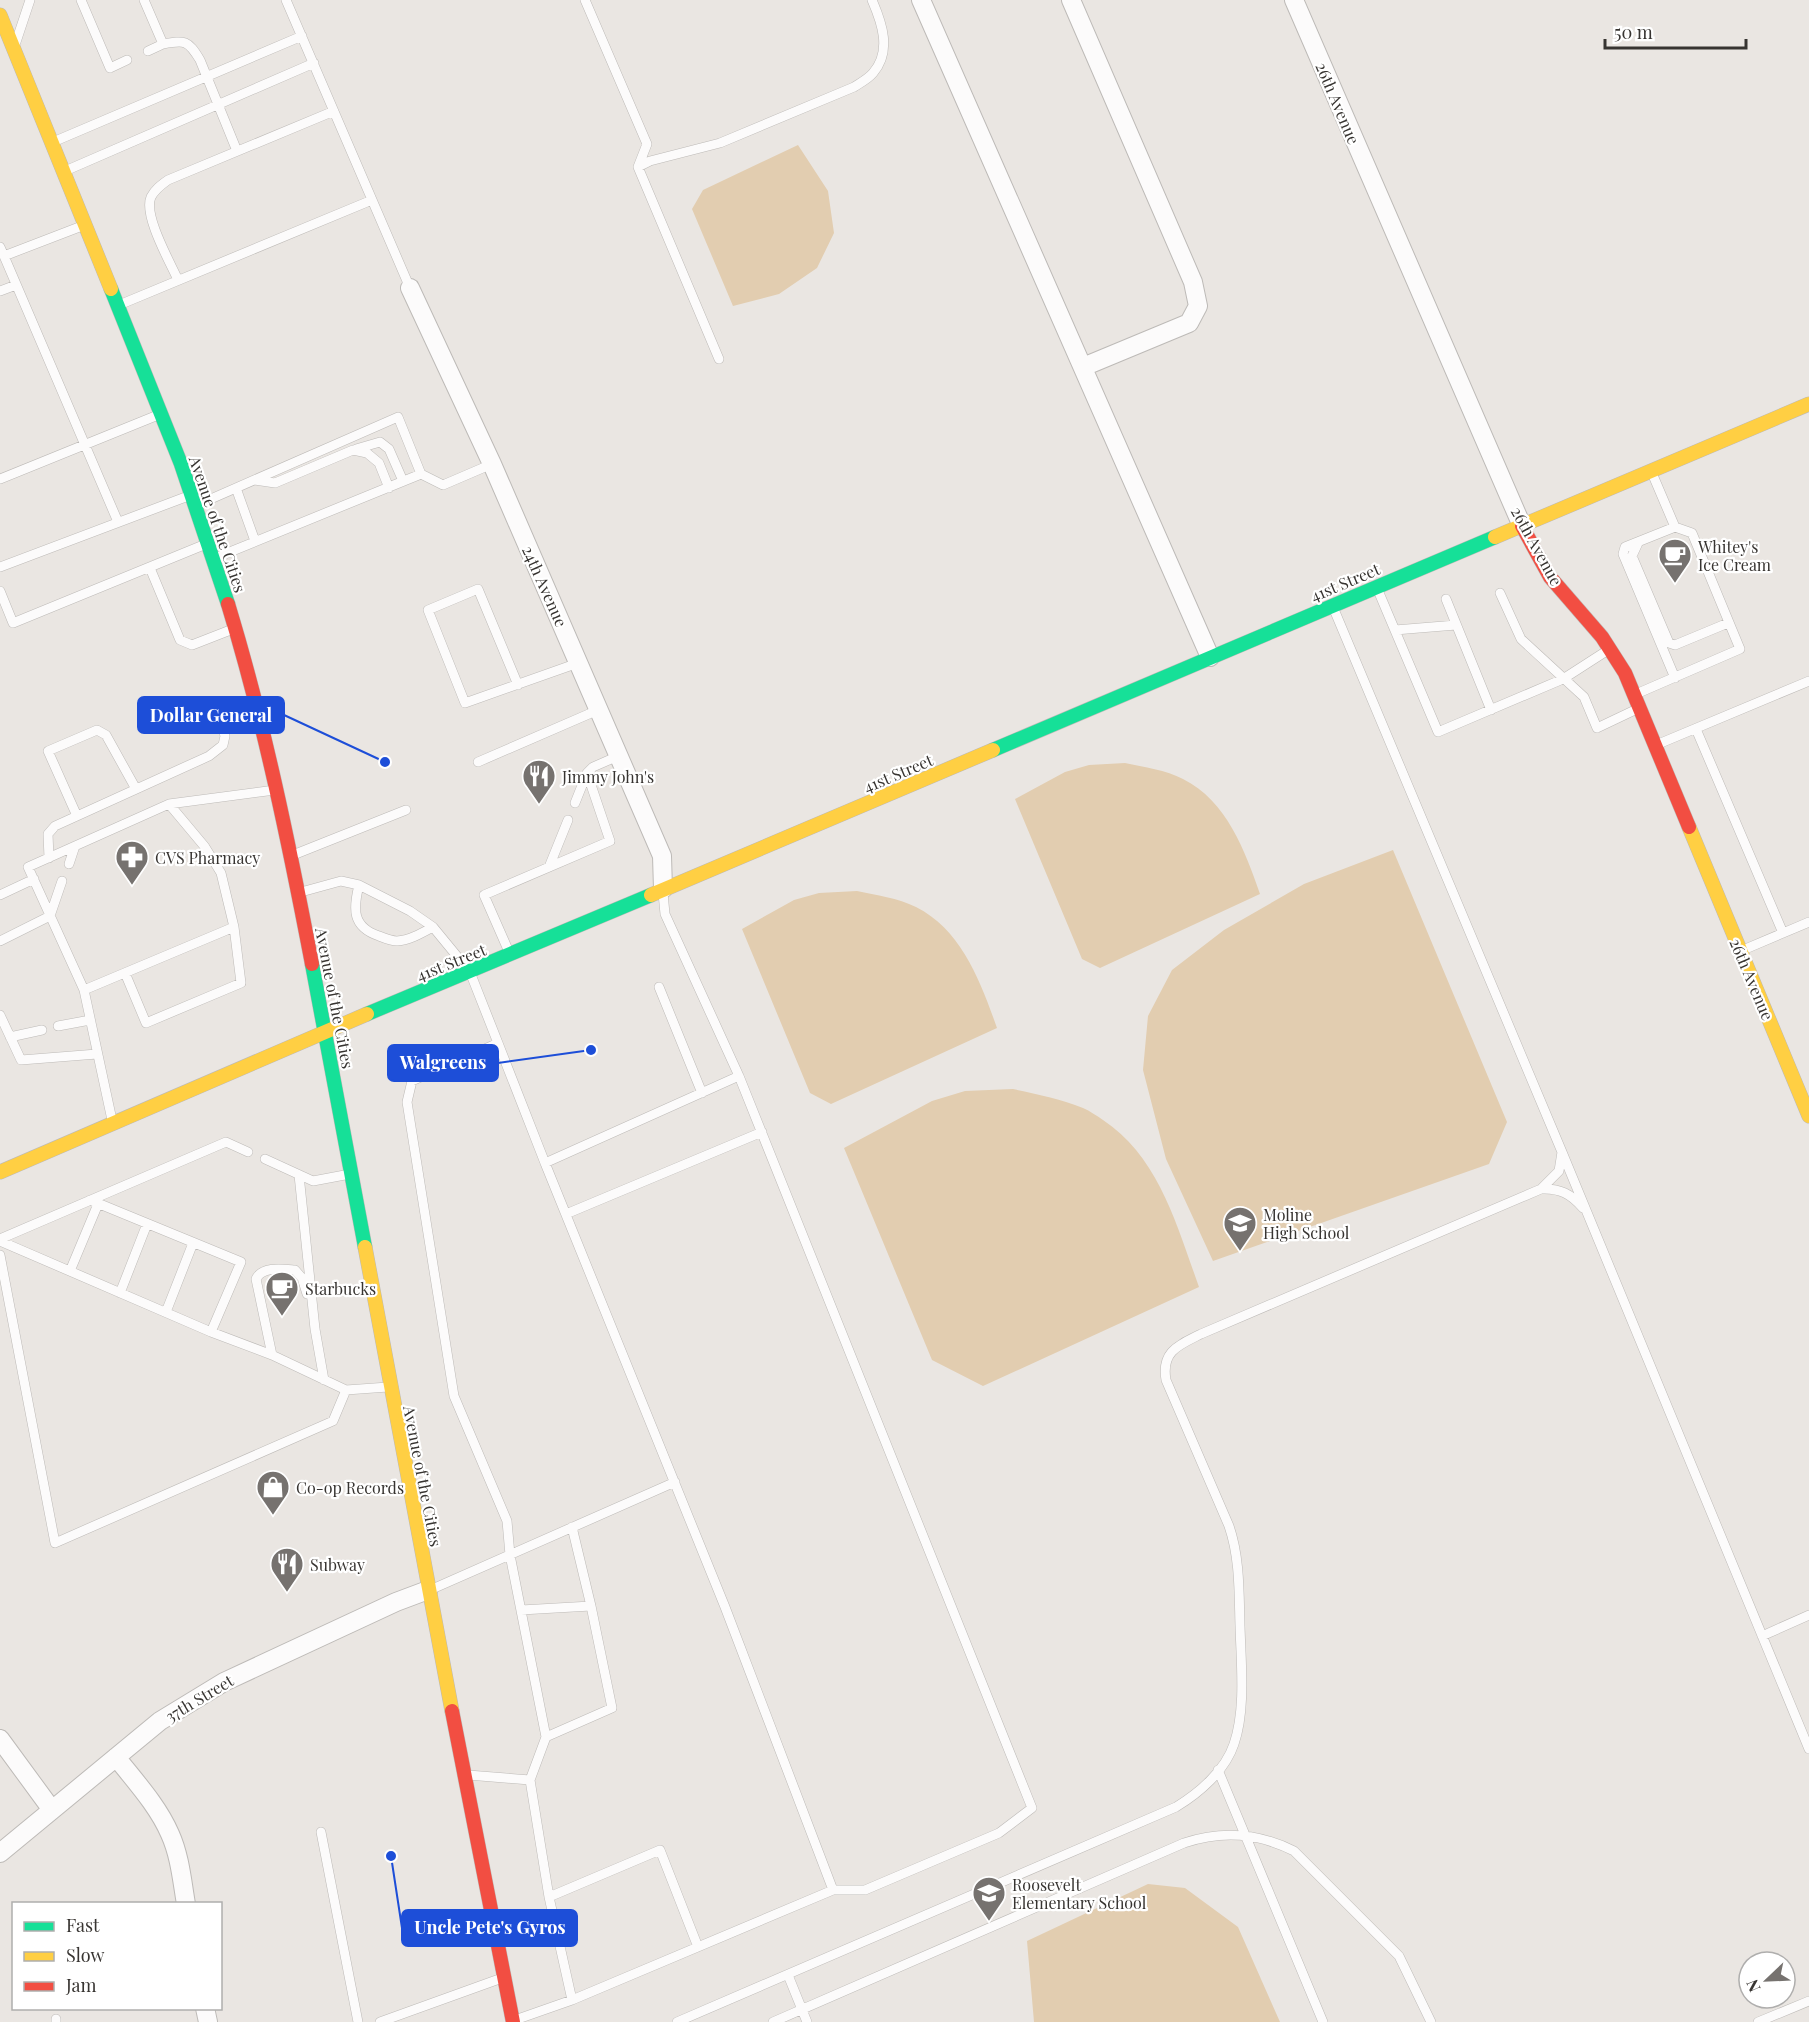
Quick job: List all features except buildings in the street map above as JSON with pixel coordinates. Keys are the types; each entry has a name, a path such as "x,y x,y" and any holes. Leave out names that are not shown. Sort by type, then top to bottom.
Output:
{"street":[{"path":"921,0 1210,657"},
{"path":"1071,0 1193,282 1198,306 1189,323 1083,368"},
{"name":"26th Avenue","path":"1297,1 1522,526 1550,577 1596,630 1625,673 1809,1116"},
{"name":"Avenue of the Cities","path":"1,19 193,500 236,628 257,704 291,856 325,1031 389,1387 512,2021"},
{"name":"24th Avenue","path":"410,288 492,464 662,856 663,889"},
{"name":"41st Street","path":"0,1172 325,1031 851,812 1376,586 1809,404"},
{"name":"37th Street","path":"0,1853 160,1721 224,1682 396,1602 428,1590"},
{"path":"0,1739 52,1810"},
{"path":"116,1757 149,1799 170,1833 176,1849 186,1902"}],"lane":[{"path":"14,50 30,0"},
{"path":"81,0 110,68 127,60"},
{"path":"144,0 164,44"},
{"path":"286,0 410,288"},
{"path":"585,0 647,144 638,167 719,359"},
{"path":"638,167 650,161 720,143 854,87 873,74 880,63 884,48 880,18 872,0"},
{"path":"52,143 302,36"},
{"path":"148,51 164,44 182,41 192,46 207,76 237,151"},
{"path":"63,172 314,63"},
{"path":"177,280 149,214 150,199 157,189 168,180 334,111"},
{"path":"117,306 372,200"},
{"path":"84,225 2,251 118,522"},
{"path":"0,291 16,285"},
{"path":"0,479 160,414"},
{"path":"0,567 118,522 236,488 398,417 421,474 443,485 492,464"},
{"path":"253,480 275,483 353,450 380,442 390,449 403,482"},
{"path":"353,450 367,453 379,463 389,488"},
{"path":"1651,470 1675,527"},
{"path":"214,558 421,474"},
{"path":"236,488 255,541"},
{"path":"1500,593 1521,639 1584,697 1597,728 1675,678 1740,649 1692,533 1675,527 1625,547 1623,554 1675,678"},
{"path":"0,591 13,623 209,543"},
{"path":"1638,543 1632,556 1669,643 1675,645 1728,623"},
{"path":"150,568 180,639 192,645 236,628"},
{"path":"1376,586 1438,732 1563,679 1610,649"},
{"path":"518,685 478,589 428,610 465,703 518,685 578,663"},
{"path":"1446,599 1491,710"},
{"path":"1332,605 1809,1749"},
{"path":"1395,630 1456,625"},
{"path":"1655,746 1809,681"},
{"path":"49,858 48,834 55,826 209,756 223,745 225,736 220,717 257,704"},
{"path":"478,762 598,710"},
{"path":"1696,729 1783,933"},
{"path":"77,816 48,751 97,730 105,735 136,789"},
{"path":"575,803 587,773 592,767 618,756"},
{"path":"510,955 484,895 610,842 587,773"},
{"path":"112,1123 84,990 28,867 169,804 277,790"},
{"path":"125,973 146,1023 241,983 234,927 221,873 205,847 169,804"},
{"path":"291,856 406,810"},
{"path":"549,867 568,820"},
{"path":"69,864 75,846"},
{"path":"0,895 34,879"},
{"path":"0,941 50,916 62,881"},
{"path":"298,893 341,881 359,885 410,911 433,927 470,972 763,1702 833,1890"},
{"path":"359,885 355,902 356,916 362,927 376,935 395,941 414,937 433,927"},
{"path":"512,2021 572,2000 833,1890 865,1890 999,1833 1032,1808 740,1076 665,915 663,889"},
{"path":"1740,951 1809,922"},
{"path":"84,990 234,927"},
{"path":"659,987 702,1093"},
{"path":"0,1015 21,1060 97,1054"},
{"path":"58,1026 90,1020"},
{"path":"10,1037 42,1030"},
{"path":"498,1043 412,1081 407,1102 454,1396 507,1521 510,1555 546,1737 530,1780 549,1897 572,2000"},
{"path":"545,1163 740,1076"},
{"path":"566,1214 762,1132"},
{"path":"0,1240 94,1202 226,1142 248,1152"},
{"path":"677,2022 1176,1807 1195,1795 1218,1770 1234,1745 1242,1699 1239,1575 1233,1538 1166,1380 1166,1362 1171,1352 1178,1345 1201,1334 1541,1189 1558,1172 1562,1152"},
{"path":"265,1159 313,1181 351,1173"},
{"path":"299,1175 315,1329 324,1380"},
{"path":"1541,1189 1565,1192 1574,1197 1588,1215"},
{"path":"94,1202 241,1262 212,1332"},
{"path":"70,1271 94,1202"},
{"path":"120,1293 147,1224"},
{"path":"0,1240 212,1332 272,1355 346,1390 389,1387"},
{"path":"166,1312 193,1243"},
{"path":"0,1255 55,1543 333,1422 346,1390"},
{"path":"272,1355 256,1279 262,1271 295,1270 302,1278 315,1329"},
{"path":"428,1590 675,1482"},
{"path":"546,1737 612,1708 572,1527"},
{"path":"521,1610 591,1606"},
{"path":"1762,1636 1809,1616"},
{"path":"1218,1770 1323,2022"},
{"path":"463,1775 530,1780"},
{"path":"321,1832 358,2022"},
{"path":"773,2022 1184,1843 1219,1834 1245,1836 1277,1843 1294,1851 1399,1956 1431,2022"},
{"path":"549,1897 660,1850 698,1947"},
{"path":"788,1975 807,2022"},
{"path":"380,2022 504,1977"},
{"path":"1758,2022 1809,2001"}],"shaded area":[{"path":"798,145 828,191 834,233 817,268 779,294 733,306 692,209 703,190"},
{"path":"1125,763 1155,769 1183,779 1198,788 1211,800 1223,814 1241,845 1260,894 1100,968 1082,959 1015,799 1065,772 1089,765"},
{"path":"1393,850 1507,1122 1489,1164 1213,1261 1166,1159 1143,1070 1148,1016 1172,970 1224,930 1304,884"},
{"path":"857,891 909,904 932,917 946,929 968,959 997,1028 831,1104 810,1093 742,929 794,900 819,893"},
{"path":"1013,1089 1058,1099 1091,1112 1122,1135 1139,1153 1164,1194 1199,1287 983,1386 932,1360 844,1148 932,1101 965,1091"},
{"path":"1148,1884 1185,1888 1238,1927 1280,2022 1034,2022 1027,1941"}],"traffic: fast":[{"path":"111,289 181,464 228,604"},
{"path":"993,750 1495,537"},
{"path":"367,1014 651,895"},
{"path":"312,964 365,1247"}],"traffic: slow":[{"path":"0,15 111,289"},
{"path":"1495,537 1809,404"},
{"path":"651,895 993,750"},
{"path":"1689,827 1809,1116"},
{"path":"0,1172 367,1014"},
{"path":"365,1247 452,1711"}],"traffic: jam":[{"path":"1522,526 1550,577 1602,637 1625,673 1689,827"},
{"path":"228,604 275,783 312,964"},
{"path":"452,1711 513,2022"}],"place":[{"name":"Whitey's Ice Cream","path":"1675,584"},
{"name":"Dollar General","path":"385,762"},
{"name":"Jimmy John's","path":"539,805"},
{"name":"CVS Pharmacy","path":"132,886"},
{"name":"Walgreens","path":"591,1050"},
{"name":"Moline High School","path":"1240,1252"},
{"name":"Starbucks","path":"282,1317"},
{"name":"Co-op Records","path":"273,1516"},
{"name":"Subway","path":"287,1593"},
{"name":"Uncle Pete's Gyros","path":"391,1856"},
{"name":"Roosevelt Elementary School","path":"989,1922"}]}
